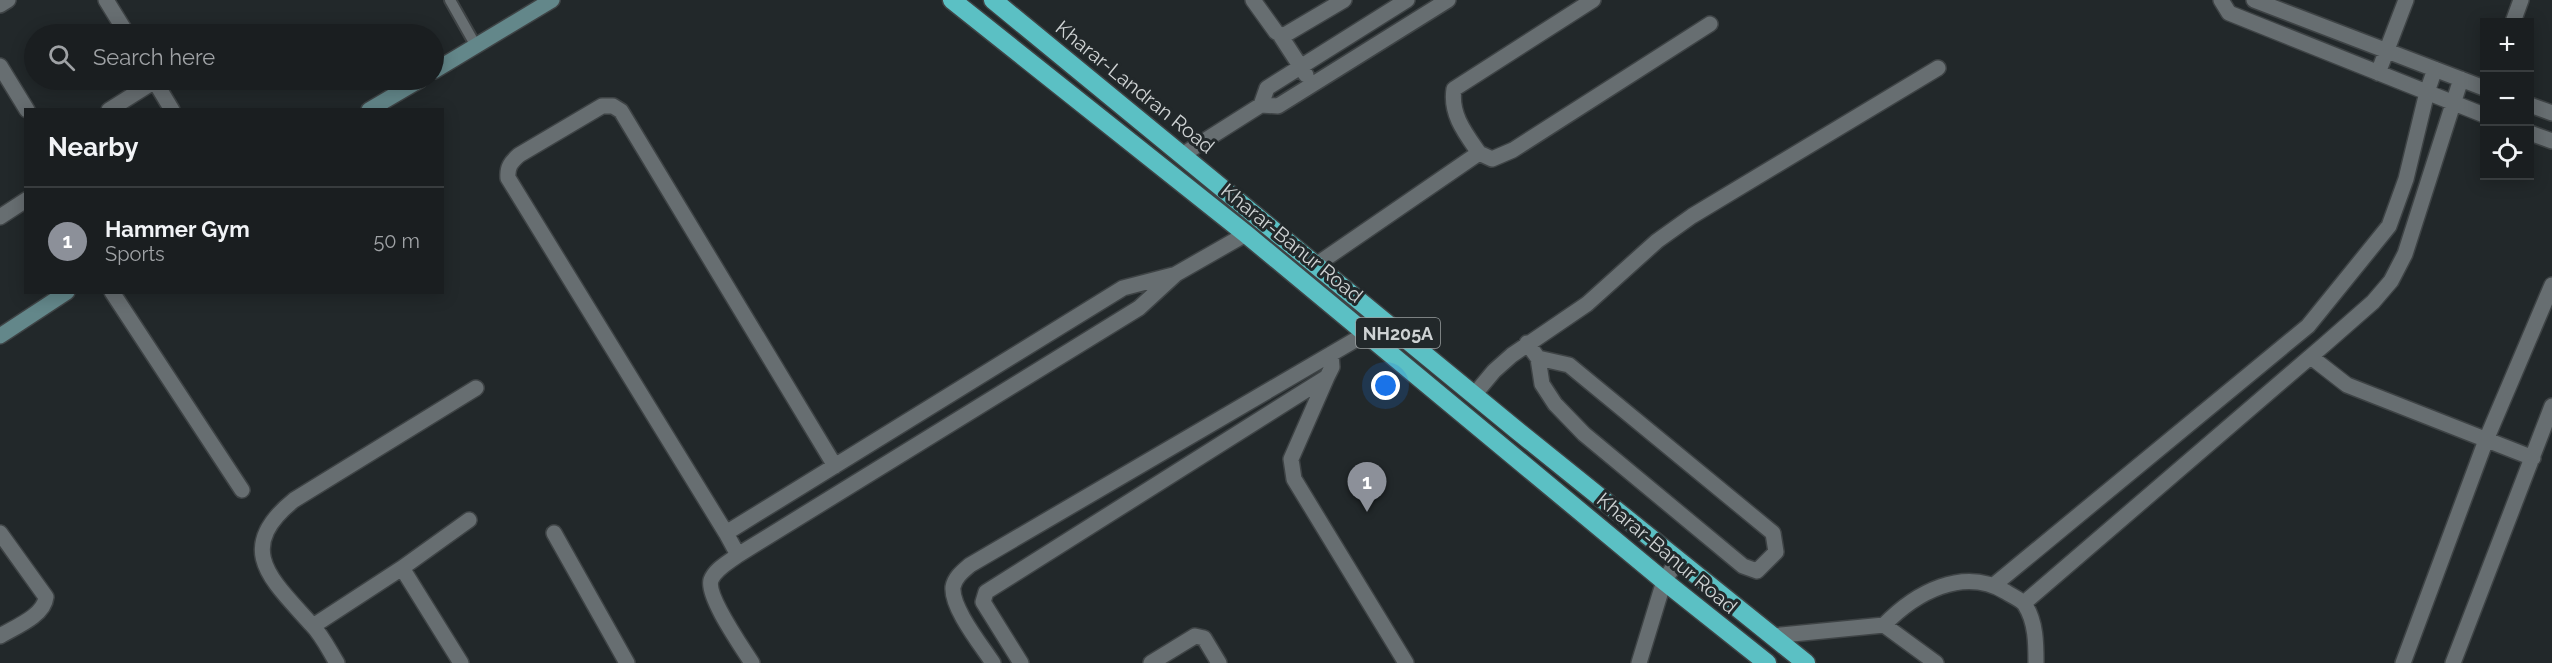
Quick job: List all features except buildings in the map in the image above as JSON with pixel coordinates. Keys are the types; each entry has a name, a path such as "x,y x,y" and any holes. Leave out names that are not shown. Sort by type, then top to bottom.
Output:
{"highway":[{"name":"Kharar-Banur Road","path":"952,0 1246,234 1664,581 1767,663"},
{"name":"Kharar-Landran Road","path":"993,0 1474,395 1806,663"},
{"path":"1273,256 1288,242"}],"street":[{"path":"0,5 8,0"},
{"path":"106,0 121,24"},
{"path":"444,65 552,0"},
{"path":"1253,0 1313,84"},
{"path":"1280,35 1288,34 1344,0"},
{"path":"1261,105 1267,88 1407,0"},
{"path":"1182,155 1261,105 1278,106 1448,0"},
{"path":"1593,0 1454,89 1452,100 1455,114 1479,153 1492,159 1513,150 1710,24"},
{"path":"2221,0 2229,13 2480,113"},
{"path":"2254,0 2480,86"},
{"path":"2378,73 2406,0"},
{"path":"2514,18 2521,0"},
{"path":"0,66 26,108"},
{"path":"1474,395 1494,371 1527,343 1587,304 1656,241 1692,216 1938,68"},
{"path":"1994,585 2308,326 2389,226 2406,179 2427,92 2435,69"},
{"path":"2024,603 2311,357 2373,302 2391,281 2405,254 2461,79"},
{"path":"112,108 139,90"},
{"path":"160,90 171,108"},
{"path":"372,108 403,90"},
{"path":"738,555 508,178 507,170 511,162 602,106 613,106 621,111 835,466"},
{"path":"2534,107 2552,113"},
{"path":"2534,135 2552,141"},
{"path":"1316,265 1479,153"},
{"path":"0,217 24,201"},
{"path":"752,663 715,600 710,587 717,571 738,555 1139,308 1176,274 1246,234"},
{"path":"726,533 1123,288 1176,274"},
{"path":"2403,663 2486,440 2552,285"},
{"path":"0,336 64,294"},
{"path":"113,294 242,490"},
{"path":"993,663 959,607 953,587 958,574 1367,333"},
{"path":"1527,343 1538,358 1542,384 1555,404 1584,434 1743,566 1757,571 1766,564 1776,552 1773,533 1569,365 1538,358"},
{"path":"1331,354 1332,367 1291,459 1292,470 1294,478 1406,663"},
{"path":"2311,357 2347,385 2533,458"},
{"path":"1021,663 982,602 986,592 1327,377"},
{"path":"337,663 313,626 285,598 270,574 263,558 262,539 281,510 294,500 476,388"},
{"path":"2453,663 2552,406"},
{"path":"313,626 402,568 469,520"},
{"path":"0,533 46,597 45,604 38,613 0,636"},
{"path":"554,533 627,663"},
{"path":"1639,663 1664,581 1678,560"},
{"path":"402,568 461,663"},
{"path":"1772,636 1884,625 1902,606 1929,590 1962,581 1994,585 2024,603 2035,633 2036,663"},
{"path":"1884,625 1936,663"},
{"path":"1151,663 1195,636 1204,638 1219,663"}],"lane":[{"path":"450,0 476,46"}],"place":[{"name":"Hammer Gym","path":"1367,512"}]}
